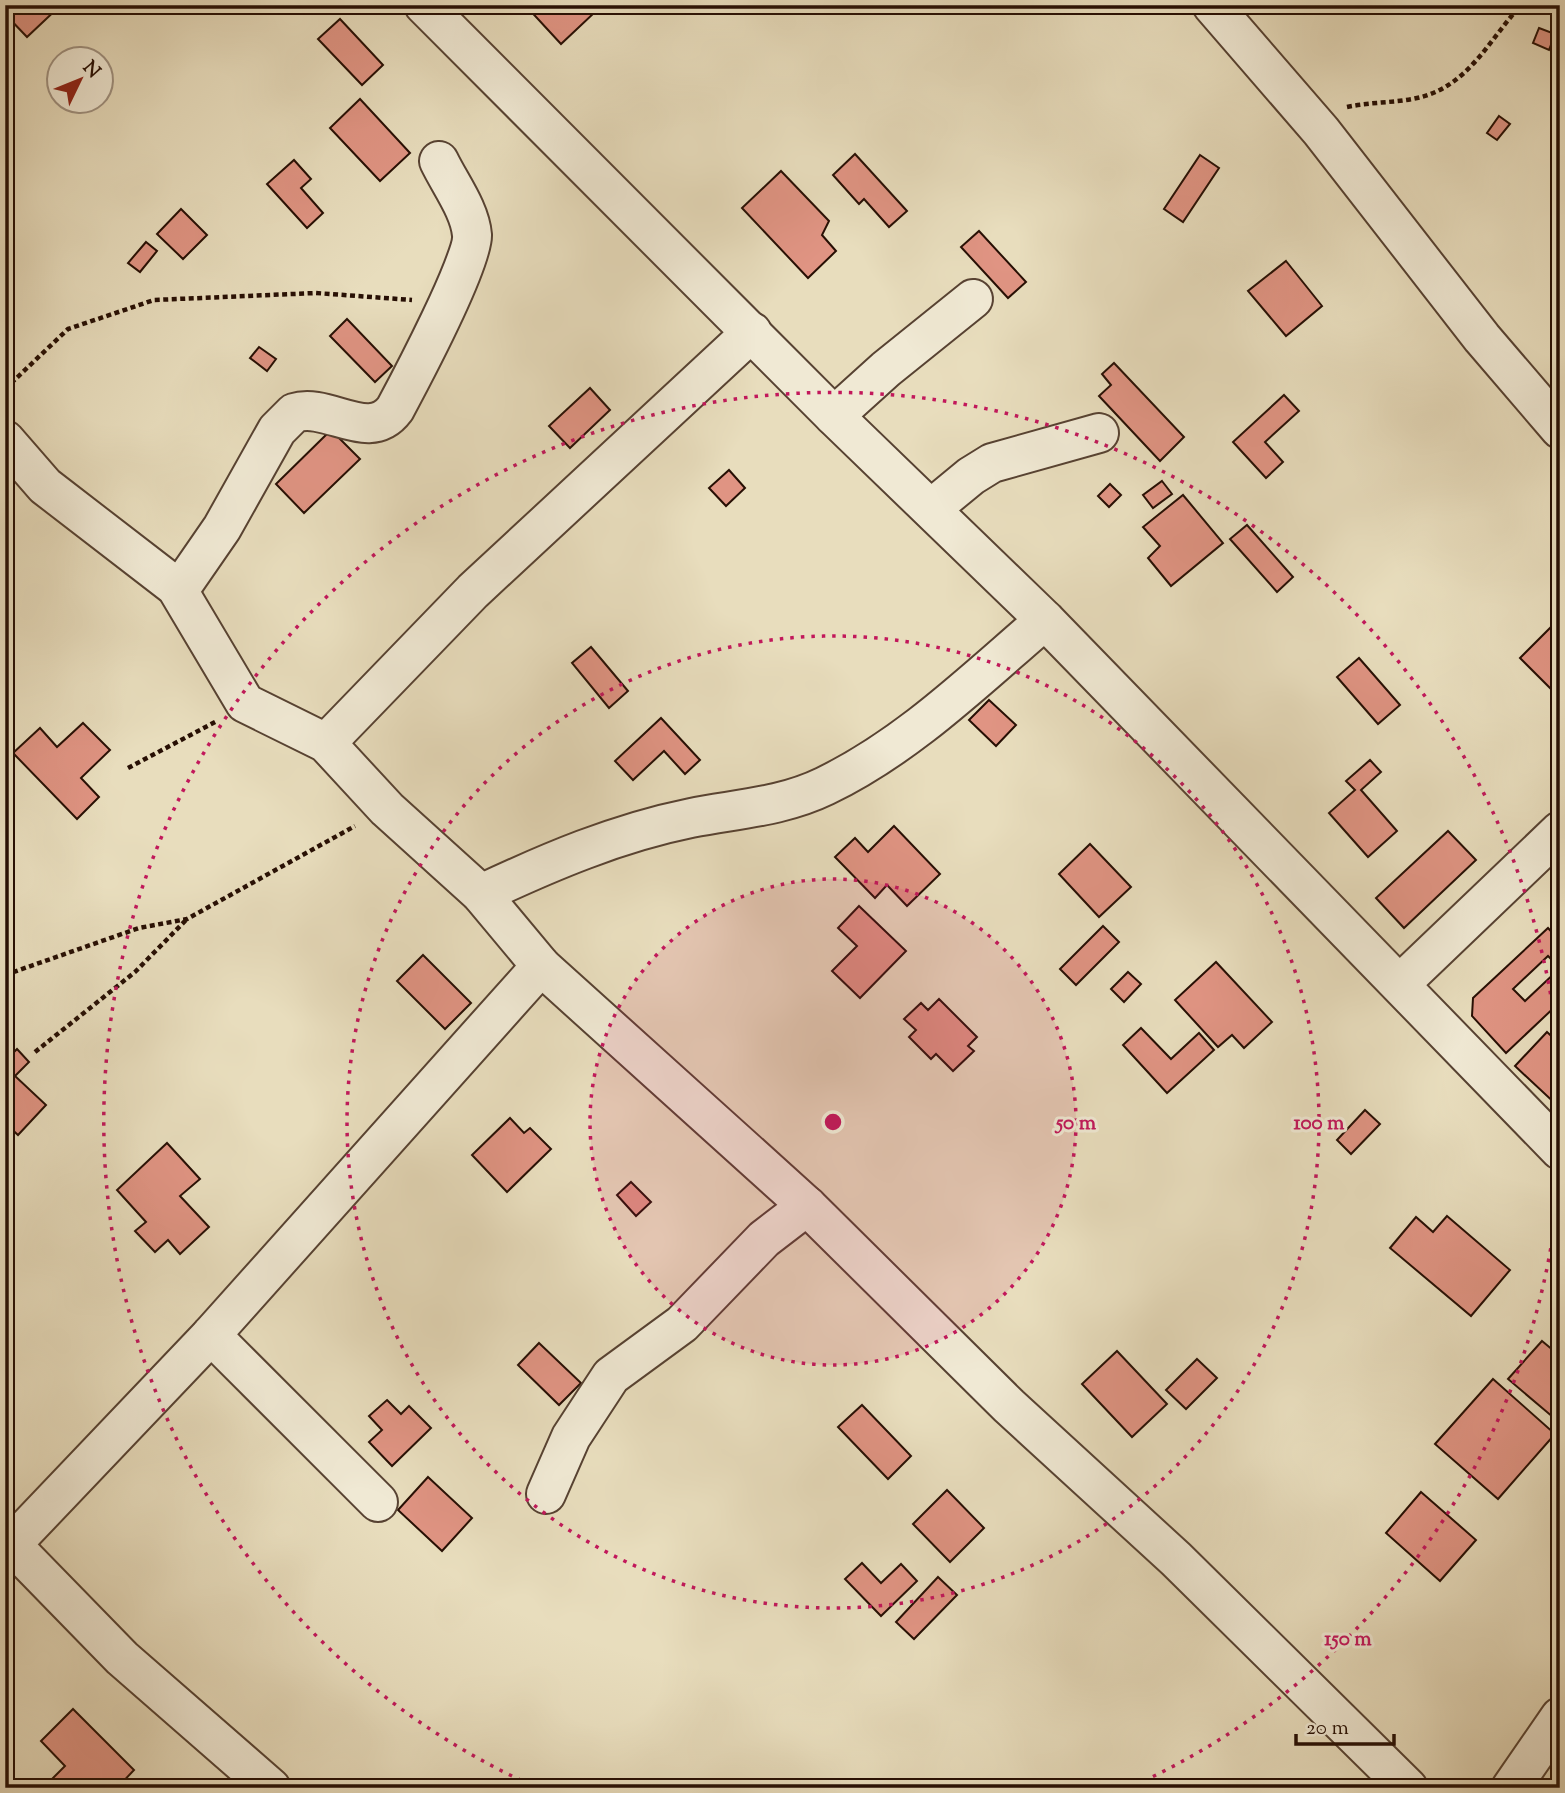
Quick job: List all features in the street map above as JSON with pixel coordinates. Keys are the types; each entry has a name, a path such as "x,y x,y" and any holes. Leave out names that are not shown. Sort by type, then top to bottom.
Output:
{"street":[{"path":"424,5 834,416 1045,621 1560,1150"},
{"path":"1212,5 1315,124 1482,338 1560,429"},
{"path":"176,587 184,583 222,528 277,430 294,413 323,411 372,425 391,414 448,302 472,240 464,209 439,161"},
{"path":"834,416 972,299"},
{"path":"326,743 473,591 752,332"},
{"path":"931,509 971,476 992,463 1099,433"},
{"path":"5,440 45,486 176,587 245,704 326,743 387,809 481,894 541,966 807,1206 1009,1406 1176,1559 1408,1788"},
{"path":"481,894 551,862 617,837 691,818 759,808 824,787 904,740 1045,621"},
{"path":"1400,984 1560,831"},
{"path":"271,1788 122,1658 8,1542 211,1335 541,966"},
{"path":"546,1494 571,1437 611,1376 682,1324 764,1239 807,1206"},
{"path":"211,1335 378,1502"},
{"path":"1511,1788 1560,1717"}],"path":[{"path":"1315,124 1347,107 1375,101 1402,101 1437,92 1473,66 1499,29 1521,5"},
{"path":"5,389 68,329 154,300 316,293 448,302"},
{"path":"128,768 195,734 245,704"},
{"path":"35,1052 135,972 187,919 387,809"},
{"path":"5,975 139,928 187,919"}],"building":[{"path":"5,5 61,5 27,37 5,14"},
{"path":"525,5 587,5 594,13 561,44"},
{"path":"340,19 383,65 362,85 318,39"},
{"path":"1539,28 1555,34 1549,50 1533,43"},
{"path":"360,99 410,153 380,181 330,128"},
{"path":"1499,116 1510,124 1497,140 1487,133"},
{"path":"855,154 907,211 889,227 864,199 859,204 833,175"},
{"path":"1200,155 1219,168 1183,222 1164,209"},
{"path":"294,160 311,179 301,188 323,213 307,228 267,184"},
{"path":"781,171 829,221 822,235 836,251 808,278 742,208"},
{"path":"181,209 207,235 183,259 157,234"},
{"path":"979,231 1026,282 1008,298 961,247"},
{"path":"146,242 157,251 140,272 128,263"},
{"path":"1286,261 1322,306 1286,336 1248,291"},
{"path":"347,319 392,366 375,382 330,336"},
{"path":"259,347 276,359 267,371 250,358"},
{"path":"1114,363 1184,437 1160,461 1099,396 1111,385 1102,374"},
{"path":"590,388 610,410 570,448 549,426"},
{"path":"1284,395 1299,411 1265,442 1283,462 1266,478 1233,442"},
{"path":"331,430 360,459 304,513 276,484"},
{"path":"729,470 745,488 726,506 709,488"},
{"path":"1162,481 1172,494 1153,508 1143,495"},
{"path":"1110,484 1121,495 1109,507 1098,496"},
{"path":"1183,495 1223,543 1171,586 1148,558 1160,546 1143,527"},
{"path":"1247,525 1293,577 1277,592 1230,539"},
{"path":"1560,618 1560,661 1552,669 1560,677 1560,698 1520,658"},
{"path":"591,647 628,691 609,708 572,663"},
{"path":"1359,658 1400,705 1378,724 1337,677"},
{"path":"989,700 1016,725 996,746 969,720"},
{"path":"661,718 700,760 685,774 664,751 633,780 615,761"},
{"path":"83,723 110,750 81,778 99,797 77,819 13,753 40,728 57,747"},
{"path":"1370,760 1381,772 1361,790 1397,831 1368,857 1329,813 1355,790 1346,781"},
{"path":"894,826 940,874 907,906 887,885 875,898 835,857 855,838 868,852"},
{"path":"1448,831 1476,860 1404,928 1376,898"},
{"path":"1090,844 1131,887 1099,917 1059,874"},
{"path":"859,906 906,951 860,998 832,971 857,946 838,928"},
{"path":"1103,926 1119,942 1076,985 1060,969"},
{"path":"1548,928 1560,941 1560,968 1548,956 1513,989 1525,1001 1559,969 1560,1002 1506,1053 1472,1016 1473,998"},
{"path":"423,955 471,1003 445,1029 397,981"},
{"path":"1216,962 1272,1022 1244,1048 1232,1035 1218,1047 1175,1000"},
{"path":"1128,972 1141,984 1124,1002 1111,989"},
{"path":"939,999 977,1037 968,1046 974,1051 953,1071 936,1054 931,1059 909,1037 916,1030 904,1019 921,1003 928,1010"},
{"path":"1141,1028 1171,1059 1199,1033 1214,1050 1167,1093 1123,1045"},
{"path":"1547,1032 1560,1044 1560,1108 1515,1066"},
{"path":"17,1049 29,1062 15,1076 46,1105 18,1135 5,1123 5,1061"},
{"path":"1365,1110 1380,1124 1351,1154 1337,1140"},
{"path":"510,1118 524,1133 530,1128 551,1149 507,1192 472,1155"},
{"path":"167,1143 200,1179 180,1196 209,1227 180,1254 168,1240 155,1252 135,1231 146,1222 117,1190"},
{"path":"631,1182 651,1202 636,1216 617,1195"},
{"path":"1447,1216 1510,1270 1471,1316 1390,1248 1416,1217 1433,1232"},
{"path":"1542,1341 1560,1356 1560,1412 1554,1418 1508,1379"},
{"path":"539,1343 581,1383 559,1405 518,1365"},
{"path":"1117,1351 1167,1404 1132,1437 1082,1384"},
{"path":"1197,1359 1217,1378 1186,1409 1166,1390"},
{"path":"1493,1379 1555,1434 1498,1499 1435,1444"},
{"path":"387,1400 401,1414 409,1406 431,1428 392,1466 369,1442 382,1430 369,1416"},
{"path":"862,1405 911,1456 888,1479 838,1427"},
{"path":"428,1477 472,1518 442,1551 398,1510"},
{"path":"947,1490 984,1528 950,1562 913,1524"},
{"path":"1421,1492 1476,1540 1440,1581 1386,1533"},
{"path":"862,1563 881,1583 901,1564 917,1581 881,1616 845,1579"},
{"path":"938,1577 957,1595 914,1639 896,1622"},
{"path":"73,1709 134,1770 117,1788 57,1788 50,1781 65,1766 41,1741"}]}
